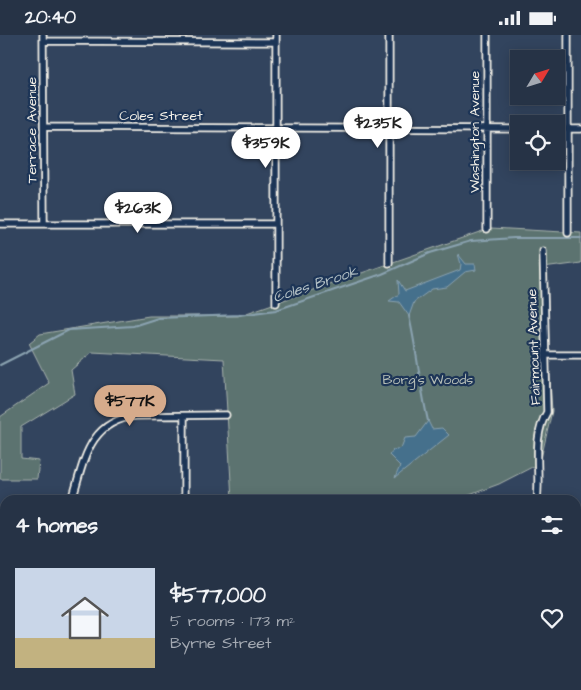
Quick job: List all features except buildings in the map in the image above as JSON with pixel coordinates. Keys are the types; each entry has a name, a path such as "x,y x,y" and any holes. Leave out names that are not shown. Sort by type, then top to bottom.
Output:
{"street":[{"path":"276,35 276,303"},
{"path":"389,35 389,263"},
{"name":"Washington Avenue","path":"487,35 487,229"},
{"path":"568,35 568,233"},
{"path":"43,38 276,42"},
{"name":"Terrace Avenue","path":"43,38 44,224"},
{"name":"Coles Street","path":"44,127 510,129"},
{"path":"568,129 581,129"},
{"path":"0,224 276,224"},
{"name":"Fairmount Avenue","path":"538,495 540,485 538,436 547,412 543,251"},
{"path":"546,355 581,355"},
{"path":"74,495 89,447 94,438 108,424 126,417 226,415"},
{"path":"184,416 184,495"}],"green space":[{"name":"Borg's Woods","path":"491,228 581,233 581,263 543,268 552,411 540,463 499,484 469,495 232,495 224,359 92,352 71,370 75,394 21,427 21,459 39,461 37,479 0,479 0,417 49,383 29,343 40,334 149,316 238,316"}],"water":[{"path":"458,254 466,264 475,264 476,270 465,272 447,287 432,289 414,302 409,316 399,302 389,301 399,294 398,280 405,291 460,270 461,264"},
{"path":"428,421 432,429 442,428 449,435 395,478 400,466 389,455 393,450 401,448 405,438 416,437"}],"waterway":[{"name":"Coles Brook","path":"0,365 69,330 133,326 158,318 239,315 276,310 382,274 430,253 471,241 514,238 581,238"},
{"path":"409,316 428,421"}]}
